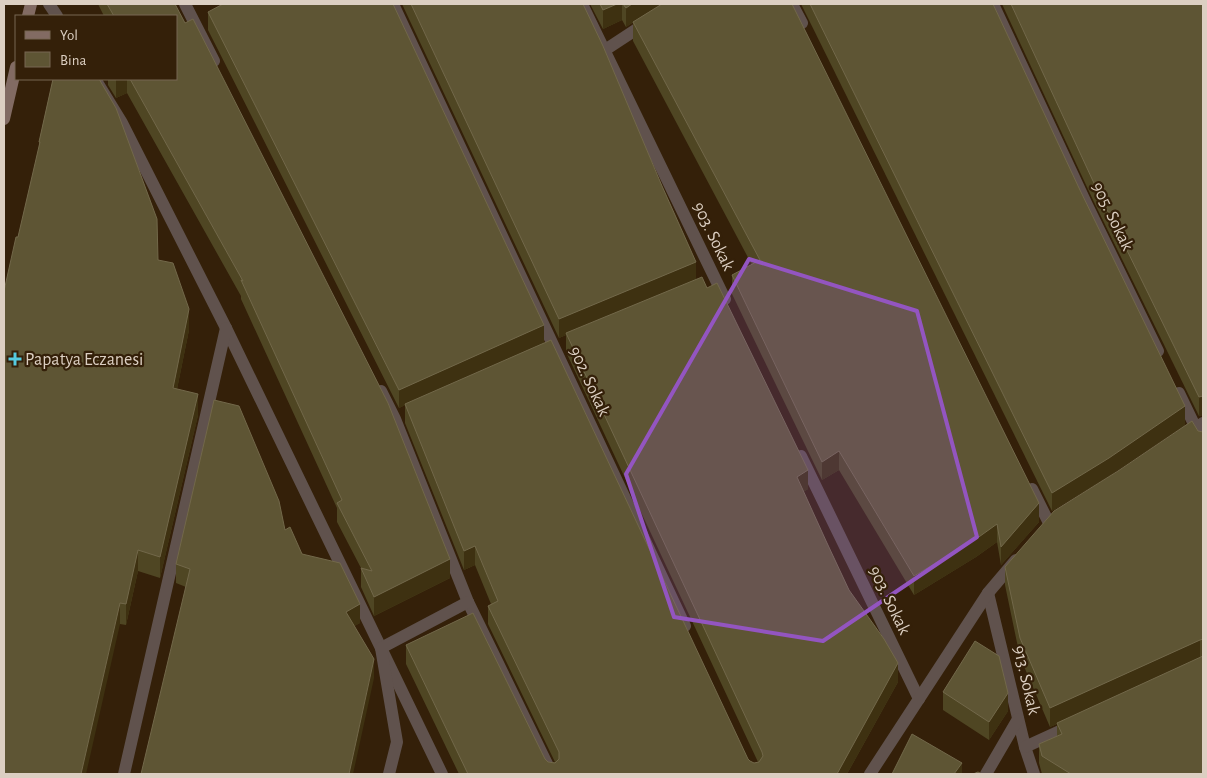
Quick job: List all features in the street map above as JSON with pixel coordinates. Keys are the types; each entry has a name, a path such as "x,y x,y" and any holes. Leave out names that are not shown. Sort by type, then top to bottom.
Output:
{"main road":[{"path":"4,119 15,71"}],"street":[{"path":"49,4 56,15"},
{"path":"186,4 221,74"},
{"name":"902. Sokak","path":"393,4 692,641"},
{"name":"903. Sokak","path":"582,4 712,283 729,308"},
{"path":"605,50 675,4"},
{"path":"792,4 805,30"},
{"name":"905. Sokak","path":"993,4 1162,359"},
{"path":"96,80 122,123 226,328 442,774"},
{"path":"124,774 226,328"},
{"path":"377,384 400,417 468,602 552,774"},
{"path":"1174,385 1199,426 1203,443"},
{"path":"1171,445 1199,426"},
{"name":"903. Sokak","path":"794,441 919,699"},
{"path":"1027,479 1049,524"},
{"path":"870,774 988,592 1024,551"},
{"name":"913. Sokak","path":"988,592 1025,748 1034,774"},
{"path":"381,648 468,602"},
{"path":"381,648 397,742 389,774"},
{"path":"986,774 1018,719"},
{"path":"1025,748 1078,723"}],"highlighted area":[{"path":"749,259 917,311 977,537 823,641 674,617 626,474"}],"building":[{"path":"107,4 175,4 185,23 193,19 388,403 450,559 374,597 361,568 372,571 337,503 342,500 241,280 243,281 131,80 178,80 178,15 113,15"},
{"path":"223,4 393,4 544,325 399,390 208,12"},
{"path":"411,4 583,4 696,262 559,319"},
{"path":"600,4 617,4 603,10"},
{"path":"623,4 632,4 626,8"},
{"path":"662,4 792,4 1039,503 1001,547 997,524 976,539 914,576 839,451 822,462 732,275 760,260 633,22"},
{"path":"810,4 993,4 1079,188 1185,406 1109,458 1052,493"},
{"path":"1011,4 1203,4 1203,396 1199,397 1093,181"},
{"path":"53,80 100,80 116,108 157,219 158,260 173,263 189,309 173,388 198,394 160,557 138,550 126,604 120,603 81,774 4,774 4,291"},
{"path":"702,277 707,288 717,283 808,470 797,477 849,590 884,639 898,663 837,774 468,774 406,645 473,613 545,759 548,762 555,763 559,759 559,752 488,606 498,601 475,546 464,551 405,404 551,340 748,759 754,763 759,762 763,756 566,333"},
{"path":"214,400 239,406 279,501 285,530 290,527 302,554 340,563 360,604 346,612 374,659 349,774 141,774 190,569 176,564"},
{"path":"1192,421 1198,431 1203,432 1203,639 1050,708 1020,638 1005,567 1054,511"},
{"path":"975,641 999,656 1008,693 989,722 943,692"},
{"path":"1203,656 1203,774 1071,774 1042,756 1039,744 1062,734 1057,723"},
{"path":"912,734 962,763 954,774 892,774"}],"place":[{"name":"Papatya Eczanesi","path":"15,359"}]}
